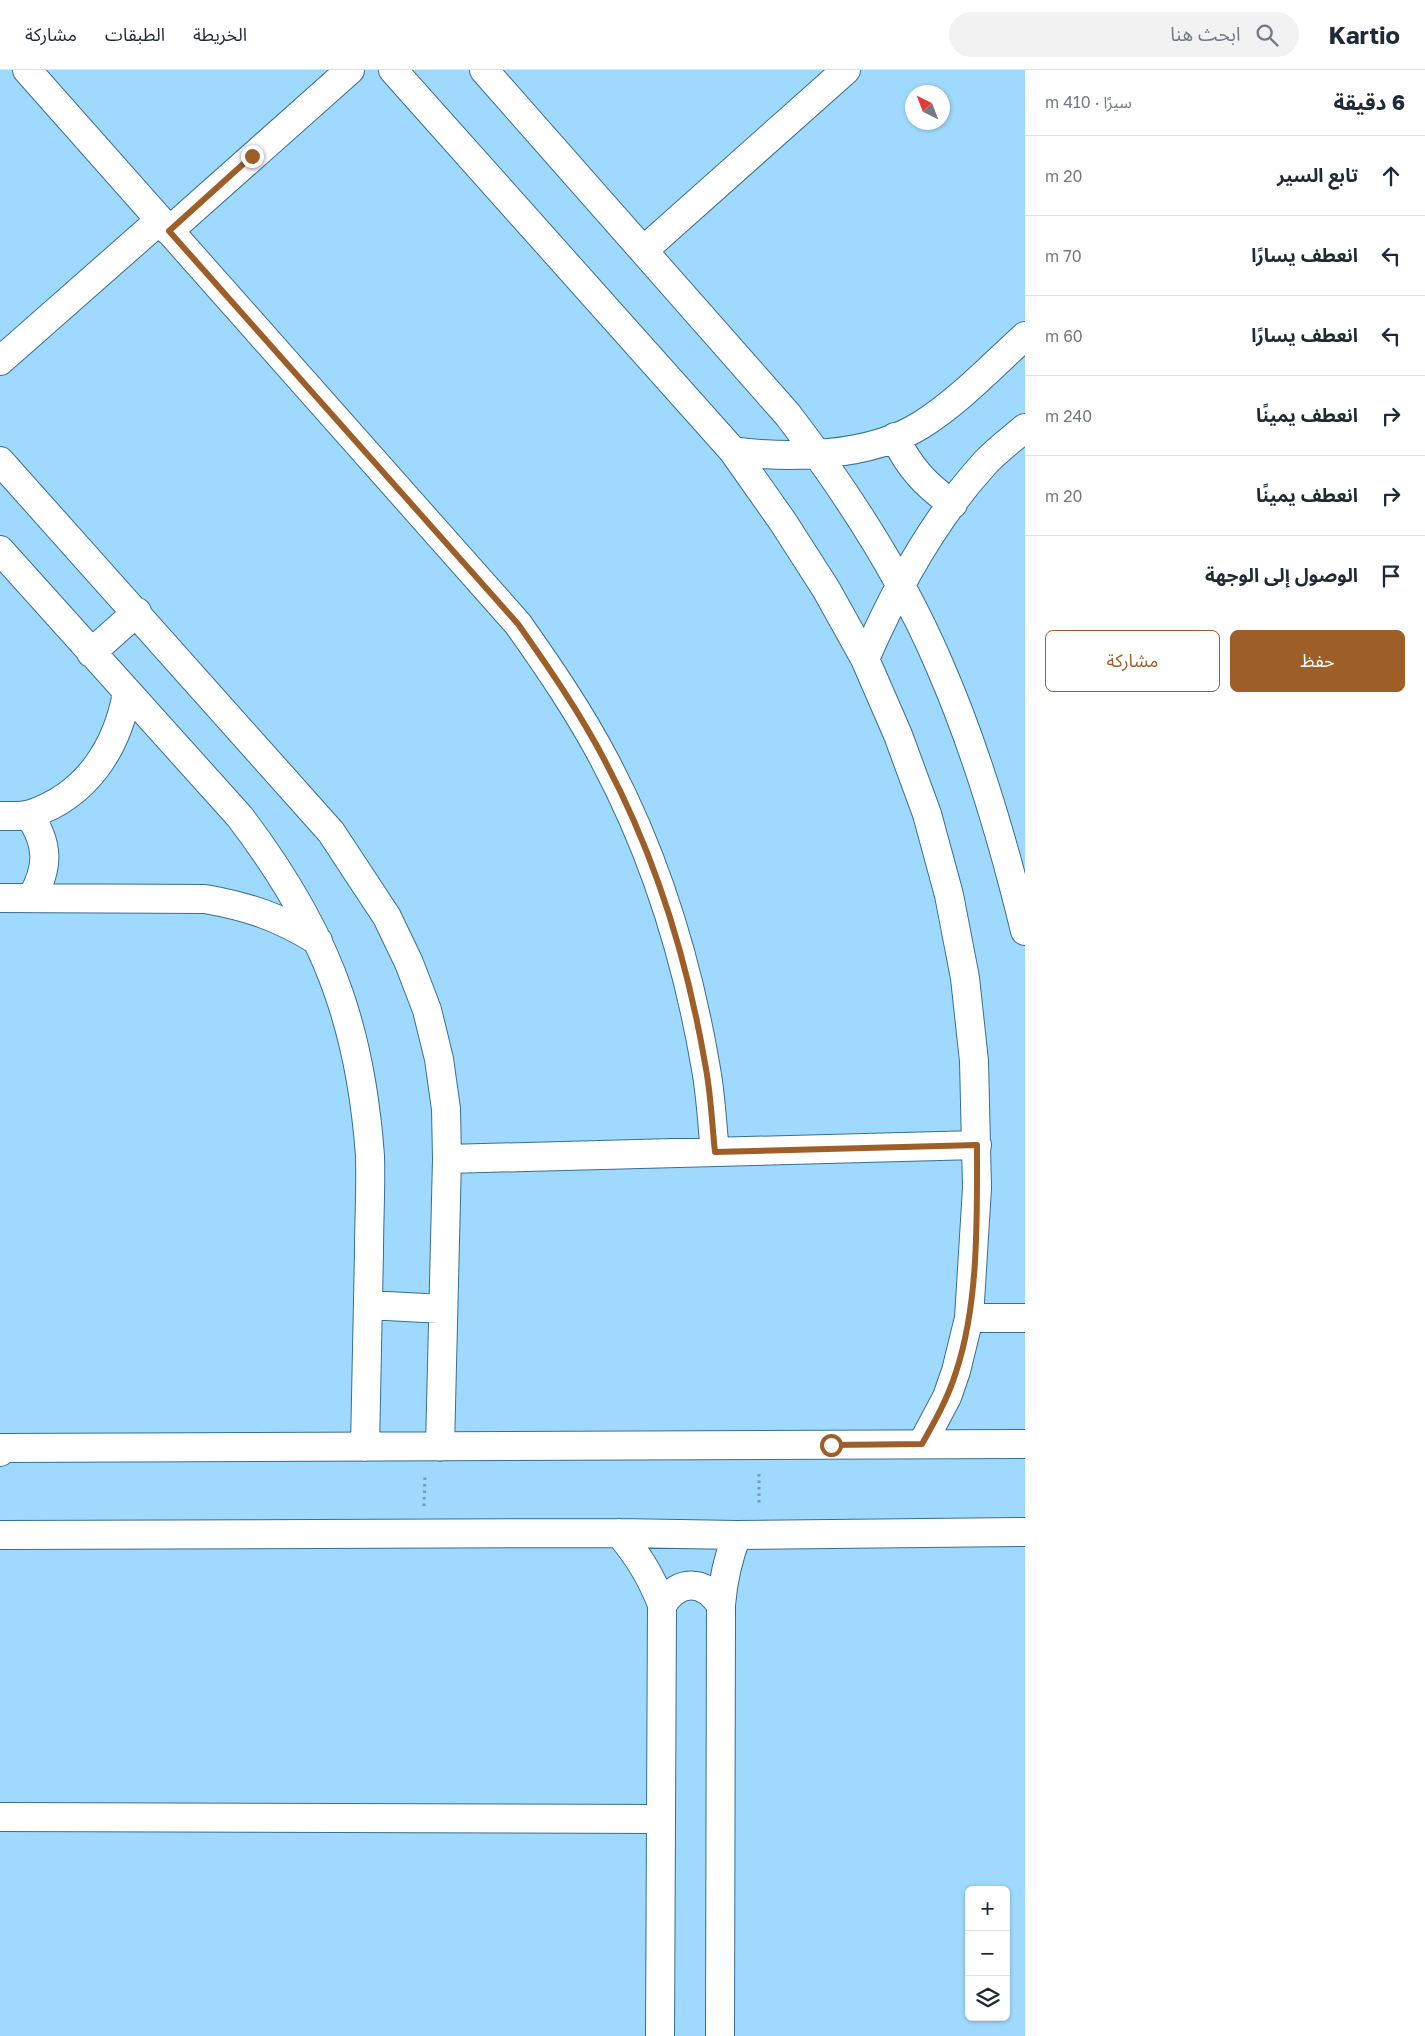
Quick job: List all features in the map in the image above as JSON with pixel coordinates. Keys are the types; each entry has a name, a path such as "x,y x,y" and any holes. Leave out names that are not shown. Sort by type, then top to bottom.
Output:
{"street":[{"path":"27,70 518,624 564,691 609,770 640,836 669,912 691,991 706,1071 715,1152"},
{"path":"0,362 350,70"},
{"path":"393,70 733,451 821,580 865,659 898,735 927,814 949,895 965,978 974,1061 977,1145 975,1232 969,1318 956,1371 947,1397 922,1444"},
{"path":"484,70 757,378 818,454 869,532 900,586 939,662 966,728 999,830 1025,931"},
{"path":"644,250 846,70"},
{"path":"733,451 788,456 818,454 842,451 895,437 920,426 943,409 1025,336"},
{"path":"865,659 900,586 934,530 986,463 1025,428"},
{"path":"895,437 907,461 924,482 953,504"},
{"path":"0,460 331,832 387,917 409,963 426,1010 439,1059 446,1109 448,1159 443,1309 433,1447"},
{"path":"0,550 246,825 296,898 318,941 342,1002 355,1047 365,1102 370,1158 365,1447"},
{"path":"91,652 137,612"},
{"path":"0,816 29,815 55,803 78,788 97,767 112,744 119,727 127,693"},
{"path":"29,815 40,830 44,847 45,865 41,882 32,898"},
{"path":"0,898 205,899 236,904 264,913 318,941"},
{"path":"448,1159 977,1145"},
{"path":"368,1306 443,1309"},
{"path":"969,1318 1025,1318"},
{"path":"0,1452 0,1448 1025,1444"},
{"path":"0,1535 1025,1532"},
{"path":"619,1534 640,1559 662,1605 660,2036"},
{"path":"720,2036 721,1605 723,1581 728,1558 748,1534"},
{"path":"662,1605 669,1595 679,1588 691,1586 704,1588 709,1591 721,1605"},
{"path":"0,1817 661,1819"}],"path":[{"path":"748,1534 759,1445"},
{"path":"423,1534 433,1447"}],"route":[{"path":"252,156 169,231 518,624 564,691 606,762 640,836 669,912 691,991 706,1071 715,1152 977,1145 975,1232 969,1318 964,1344 947,1397 922,1444 831,1445"}]}
